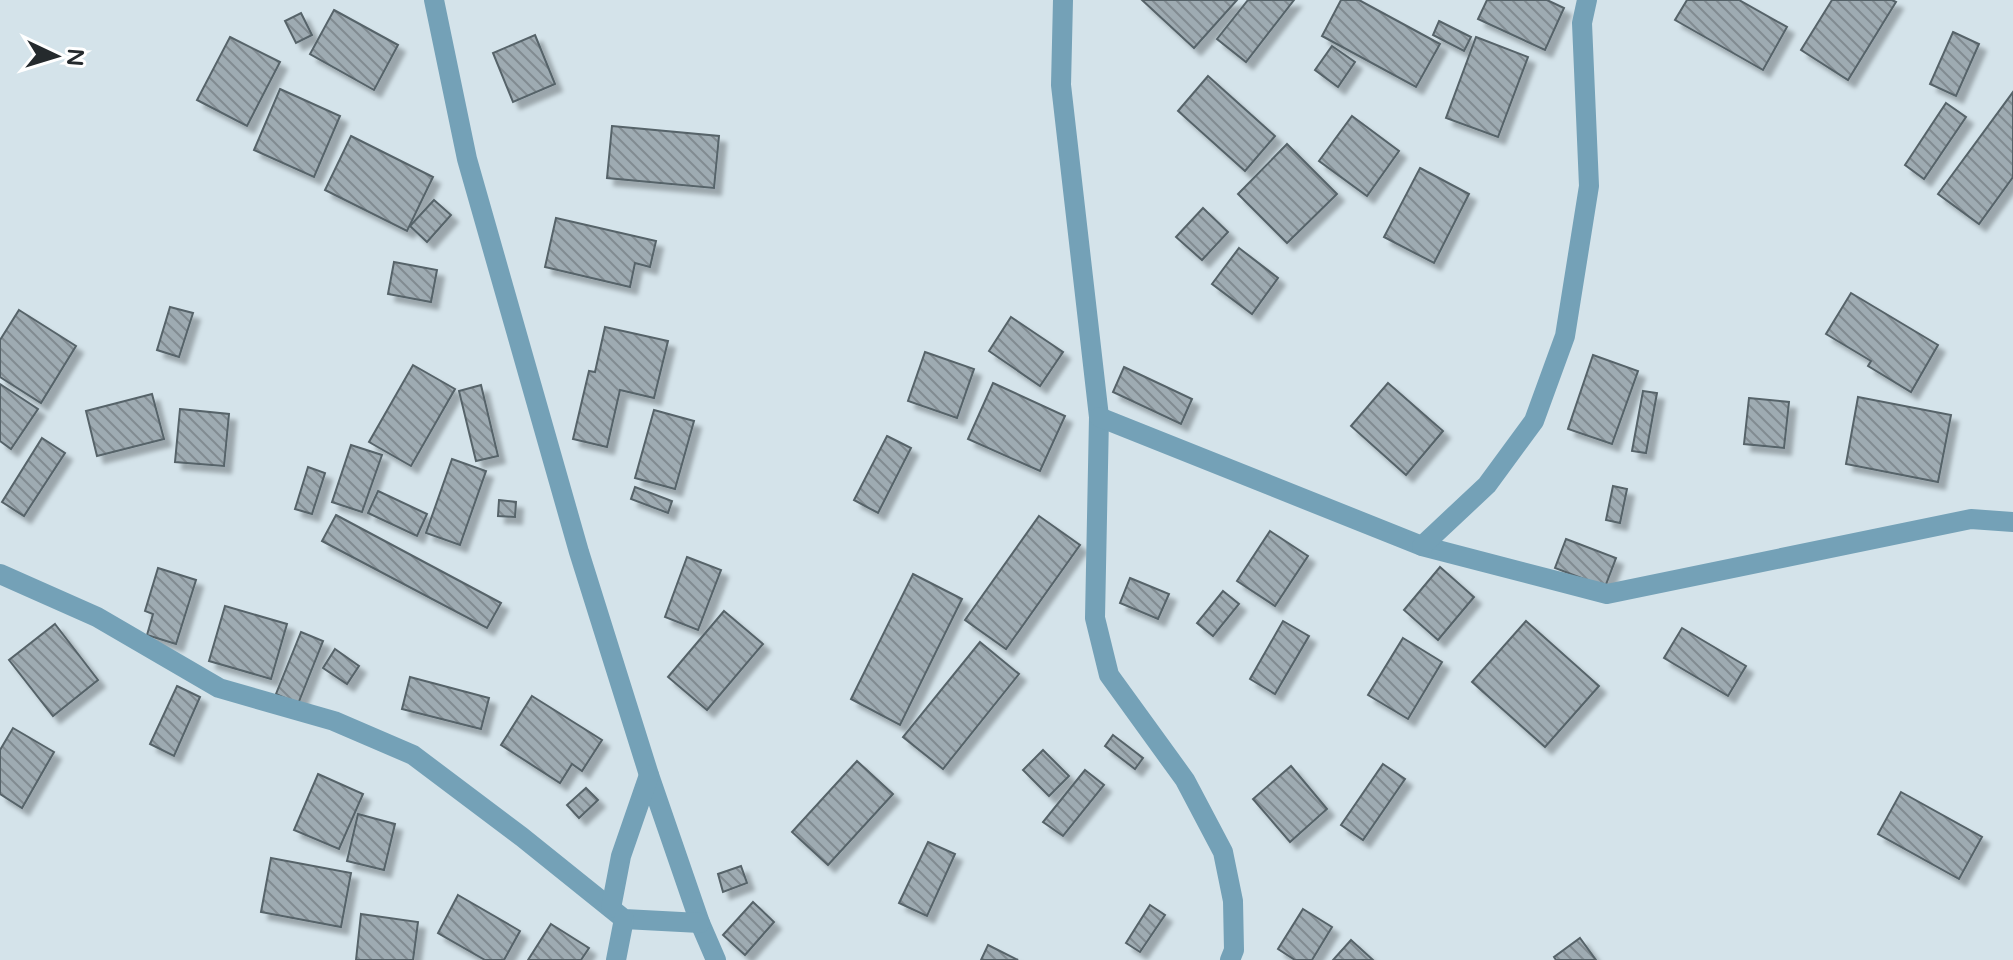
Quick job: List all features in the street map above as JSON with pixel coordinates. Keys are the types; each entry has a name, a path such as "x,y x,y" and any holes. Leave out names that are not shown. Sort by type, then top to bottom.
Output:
{"street":[{"path":"434,0 467,159 579,552 649,775 700,923 716,960"},
{"path":"1063,0 1061,85 1099,417 1095,618 1109,675 1185,780 1223,852 1233,901 1234,950 1230,960"},
{"path":"1422,546 1487,485 1534,421 1565,336 1589,186 1582,23 1587,0"},
{"path":"1099,417 1422,546 1607,594 1971,519 2013,522"},
{"path":"0,574 97,617 219,688 334,721 413,755 617,914 700,923"},
{"path":"616,960 621,856 649,775"}],"building":[{"path":"1142,0 1237,0 1194,48"},
{"path":"1248,0 1294,0 1246,62 1217,39"},
{"path":"1341,0 1359,0 1440,44 1416,87 1322,36"},
{"path":"1487,0 1547,0 1564,8 1545,50 1478,19"},
{"path":"1687,0 1739,0 1787,27 1763,70 1675,20"},
{"path":"1832,0 1896,2 1848,80 1801,50"},
{"path":"334,10 398,45 374,90 310,54"},
{"path":"301,13 312,35 296,43 285,21"},
{"path":"1439,21 1471,37 1464,51 1433,35"},
{"path":"1953,32 1979,44 1956,96 1930,84"},
{"path":"535,35 555,84 513,102 493,53"},
{"path":"230,37 280,62 247,126 197,100"},
{"path":"1476,37 1528,57 1498,137 1446,118"},
{"path":"1332,46 1355,62 1338,87 1315,70"},
{"path":"1208,76 1275,136 1245,171 1178,111"},
{"path":"280,89 340,116 314,177 254,150"},
{"path":"2013,92 2013,177 1979,224 1938,194"},
{"path":"1946,103 1966,117 1924,179 1905,165"},
{"path":"1352,116 1399,151 1367,196 1319,161"},
{"path":"612,126 719,136 714,188 607,178"},
{"path":"351,136 433,177 407,231 325,190"},
{"path":"1287,144 1337,194 1287,243 1238,194"},
{"path":"1420,168 1469,194 1434,263 1384,237"},
{"path":"434,200 451,215 427,242 410,226"},
{"path":"1203,208 1228,232 1202,260 1176,237"},
{"path":"556,218 656,241 650,267 635,263 630,287 545,267"},
{"path":"1239,248 1278,278 1252,314 1212,284"},
{"path":"394,262 437,270 431,302 388,294"},
{"path":"1851,293 1938,345 1911,392 1868,366 1871,361 1826,334"},
{"path":"170,307 193,313 179,357 157,350"},
{"path":"19,310 76,346 41,403 0,377 0,340"},
{"path":"1011,317 1063,352 1040,386 989,351"},
{"path":"605,327 668,341 654,398 620,390 607,447 573,439 589,371 595,372"},
{"path":"925,352 974,369 957,418 908,401"},
{"path":"1593,355 1638,371 1612,444 1568,429"},
{"path":"413,365 455,389 411,466 369,442"},
{"path":"1124,367 1192,399 1181,424 1113,392"},
{"path":"993,383 1065,416 1040,471 968,439"},
{"path":"1388,383 1443,431 1406,475 1351,426"},
{"path":"0,384 38,409 11,449 0,441"},
{"path":"481,385 498,456 476,461 459,391"},
{"path":"1643,391 1657,393 1646,453 1632,451"},
{"path":"152,394 164,439 97,456 86,411"},
{"path":"1858,397 1951,415 1938,482 1846,464"},
{"path":"1749,398 1789,402 1784,448 1744,444"},
{"path":"180,409 229,414 224,466 175,462"},
{"path":"654,410 694,421 675,489 635,478"},
{"path":"887,436 911,448 878,513 854,500"},
{"path":"42,438 65,453 24,516 2,502"},
{"path":"351,445 382,455 362,512 332,502"},
{"path":"452,459 486,471 460,545 426,533"},
{"path":"308,467 325,473 312,514 295,509"},
{"path":"1613,486 1627,489 1620,523 1606,520"},
{"path":"635,487 672,501 668,513 631,499"},
{"path":"378,491 427,514 417,536 368,513"},
{"path":"499,500 516,502 515,517 498,516"},
{"path":"336,515 501,603 487,628 322,541"},
{"path":"1039,516 1080,545 1006,649 965,620"},
{"path":"1270,531 1308,556 1275,606 1237,581"},
{"path":"1566,539 1616,558 1605,587 1555,568"},
{"path":"687,557 721,570 698,630 665,617"},
{"path":"1440,567 1474,597 1438,640 1404,610"},
{"path":"158,568 196,580 176,644 147,635 153,614 145,611"},
{"path":"913,574 962,599 900,725 851,699"},
{"path":"1130,578 1169,594 1158,619 1120,603"},
{"path":"1223,591 1239,604 1213,636 1197,623"},
{"path":"225,606 287,624 271,679 209,661"},
{"path":"724,611 763,644 707,710 668,677"},
{"path":"1283,621 1309,636 1275,694 1250,679"},
{"path":"1526,621 1599,686 1545,747 1472,682"},
{"path":"55,624 98,680 53,716 9,660"},
{"path":"1682,628 1746,666 1728,696 1664,658"},
{"path":"301,632 323,641 298,704 276,694"},
{"path":"1403,638 1442,662 1408,719 1368,695"},
{"path":"980,642 1019,674 943,769 903,737"},
{"path":"335,649 359,666 347,684 323,668"},
{"path":"410,677 489,698 481,729 402,709"},
{"path":"177,686 200,697 174,756 150,744"},
{"path":"532,696 602,740 582,771 572,764 560,783 501,745"},
{"path":"13,728 54,752 22,808 0,794 0,750"},
{"path":"1113,735 1143,758 1135,769 1105,746"},
{"path":"1043,750 1069,776 1049,796 1023,770"},
{"path":"857,761 893,794 828,865 792,832"},
{"path":"1383,764 1405,779 1363,840 1341,825"},
{"path":"1291,766 1327,809 1290,842 1253,799"},
{"path":"1085,770 1104,785 1063,836 1043,822"},
{"path":"318,774 363,794 339,849 294,830"},
{"path":"586,788 598,800 579,818 567,805"},
{"path":"1901,792 1982,837 1959,879 1878,834"},
{"path":"358,814 395,824 384,870 347,861"},
{"path":"928,842 955,854 927,916 899,903"},
{"path":"271,858 351,873 341,927 261,912"},
{"path":"741,866 747,883 723,892 718,874"},
{"path":"458,895 520,931 504,960 485,960 438,933"},
{"path":"753,902 774,922 745,955 723,935"},
{"path":"1150,905 1165,915 1140,952 1126,943"},
{"path":"1303,909 1332,927 1312,960 1295,960 1278,949"},
{"path":"361,914 418,922 413,960 356,960"},
{"path":"551,924 589,948 581,960 528,960"},
{"path":"1580,938 1596,960 1556,960 1554,957"},
{"path":"1351,940 1373,960 1333,960"},
{"path":"988,945 1018,960 981,960"}]}
